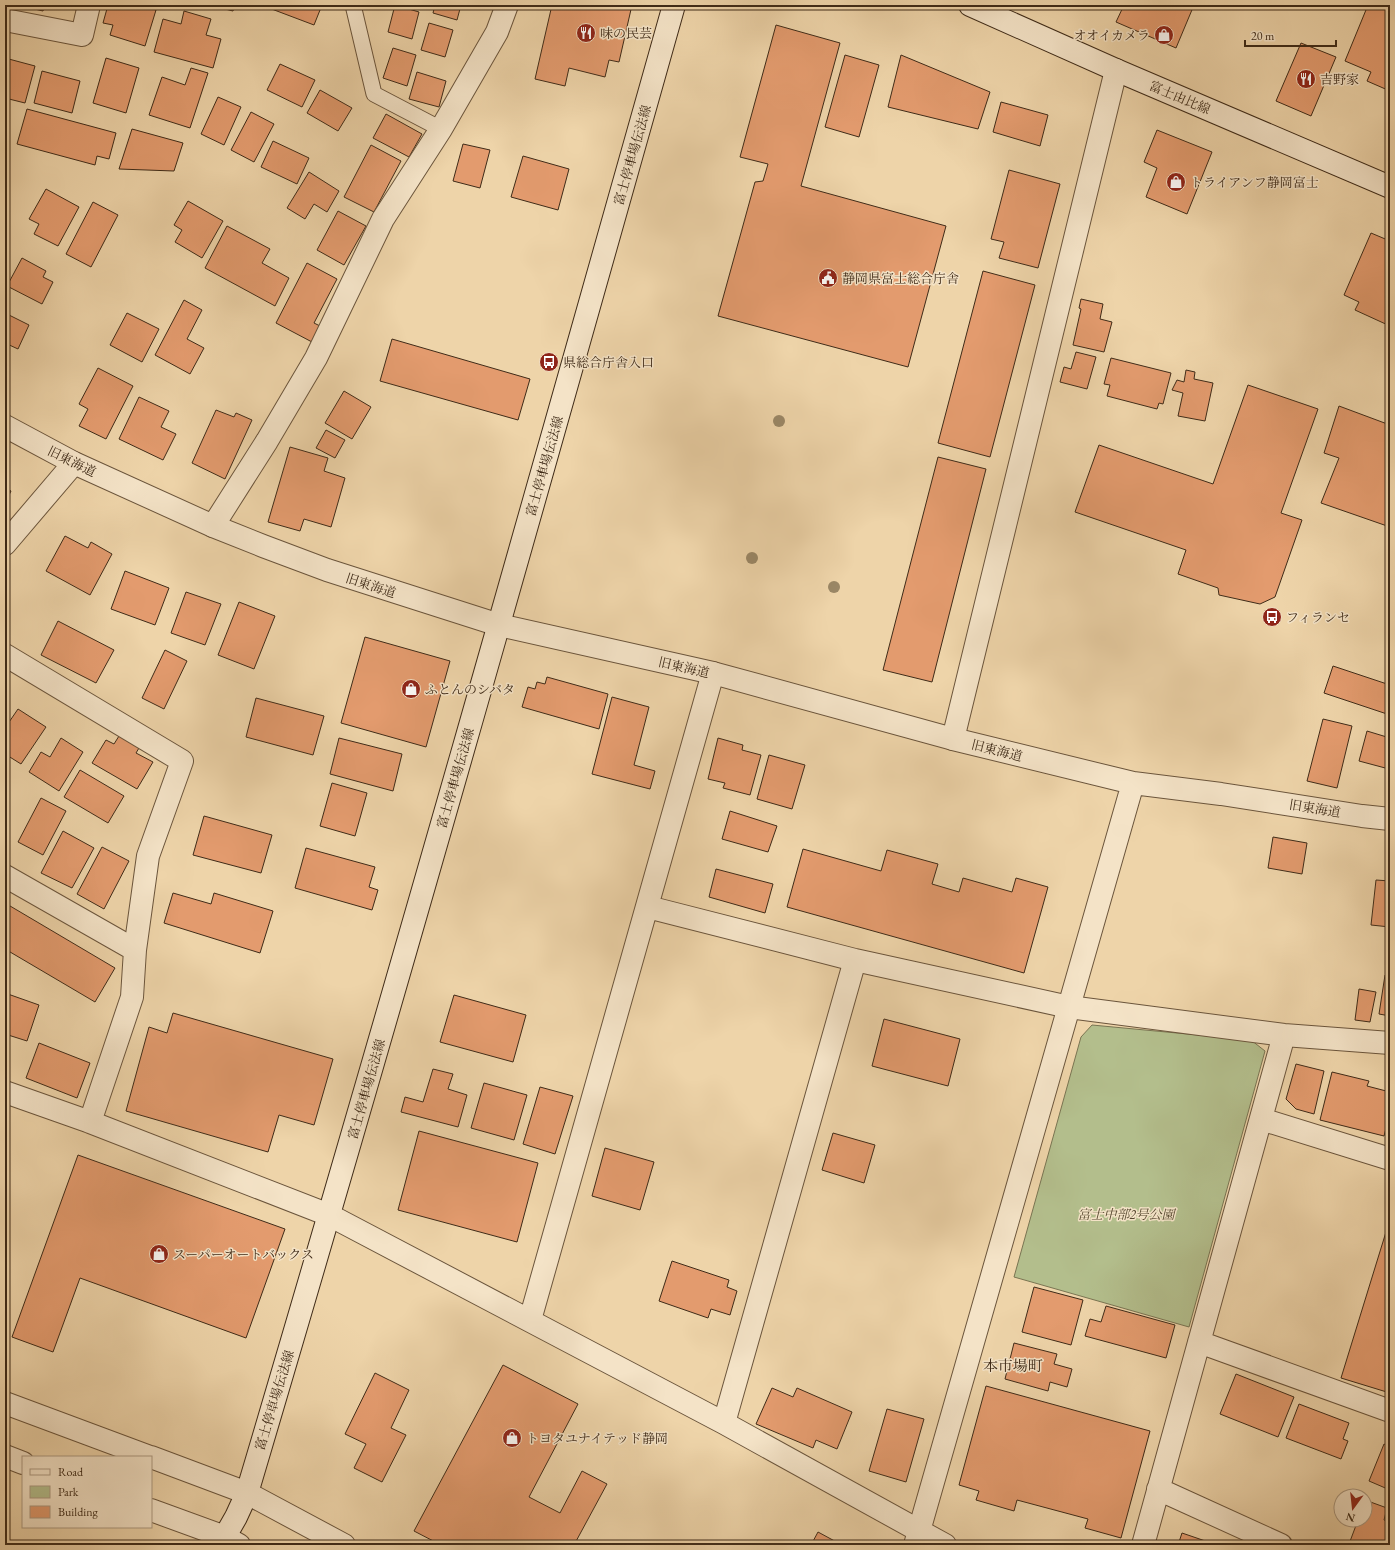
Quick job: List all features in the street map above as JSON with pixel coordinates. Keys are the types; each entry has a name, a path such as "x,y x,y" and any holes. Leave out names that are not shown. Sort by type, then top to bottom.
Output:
{"street":[{"path":"5,20 82,35 89,5"},
{"path":"213,526 268,441 316,358 383,219 441,128 496,32 507,5"},
{"name":"富士停車場伝法線","path":"228,1542 236,1517 247,1493 330,1215 499,625 674,5"},
{"name":"富士由比線","path":"970,5 1116,70 1390,187"},
{"path":"953,739 1116,70"},
{"name":"旧東海道","path":"5,426 74,463 213,526 327,570 499,625 713,673 953,739 1133,783 1221,794 1390,819"},
{"path":"5,544 74,463"},
{"path":"5,656 182,761 148,856 135,950 132,996 90,1122"},
{"path":"530,1320 713,673"},
{"path":"917,1538 1133,783"},
{"path":"5,876 135,950"},
{"path":"648,907 854,960 1069,1007 1284,1035 1390,1043"},
{"path":"724,1423 854,960"},
{"path":"1143,1545 1284,1035"},
{"path":"5,1092 90,1122 330,1215 724,1423 917,1538 945,1545"},
{"path":"1261,1119 1390,1158"},
{"path":"1199,1342 1390,1411"},
{"path":"5,1403 148,1456"},
{"path":"5,1456 22,1463"},
{"path":"152,1457 247,1493 344,1545"},
{"path":"1158,1489 1281,1545"},
{"path":"152,1510 228,1542"}],"lane":[{"path":"353,5 374,94 441,128"}],"green space":[{"name":"富士中部2号公園","path":"1092,1025 1251,1040 1265,1051 1189,1327 1014,1277 1081,1037"}],"building":[{"path":"18,5 45,5 43,11"},
{"path":"108,5 139,5 156,10 145,46 110,35 113,25 103,23"},
{"path":"209,5 235,5 233,11"},
{"path":"270,5 322,5 314,25 269,8"},
{"path":"395,5 419,12 412,39 388,32"},
{"path":"435,5 461,5 457,20 433,13"},
{"name":"味の民芸","path":"552,5 632,5 619,62 609,60 605,77 569,68 565,86 535,79"},
{"name":"オオイカメラ","path":"1124,5 1194,5 1176,48 1116,22"},
{"path":"1368,5 1376,5 1390,11 1390,91 1367,81 1371,72 1345,61"},
{"path":"184,11 211,19 206,35 221,39 213,68 154,52 163,19 181,24"},
{"path":"429,23 453,30 445,57 421,50"},
{"path":"776,25 840,43 801,186 946,226 908,367 718,316 755,182 763,181 768,164 740,157"},
{"name":"吉野家","path":"1301,43 1336,57 1311,116 1276,101"},
{"path":"393,48 416,55 407,86 383,78"},
{"path":"845,55 879,65 859,137 825,127"},
{"path":"901,55 990,92 978,129 888,107"},
{"path":"5,58 35,66 25,103 5,98"},
{"path":"106,58 139,68 126,113 93,103"},
{"path":"280,64 315,80 302,107 267,90"},
{"path":"191,68 208,73 190,128 149,115 162,77 185,85"},
{"path":"42,71 80,81 72,113 34,103"},
{"path":"417,72 446,81 439,107 409,99"},
{"path":"320,90 352,108 338,131 307,113"},
{"path":"218,97 241,107 224,145 201,134"},
{"path":"1001,102 1048,115 1040,146 993,132"},
{"path":"27,109 116,133 109,159 97,156 95,165 17,144"},
{"path":"251,112 274,124 254,162 231,150"},
{"path":"386,114 422,134 409,157 373,138"},
{"path":"132,129 183,143 174,171 119,169"},
{"name":"トライアンフ静岡富士","path":"1157,130 1212,152 1187,214 1146,197 1157,168 1144,162"},
{"path":"273,141 309,158 297,184 261,167"},
{"path":"463,144 490,150 480,188 453,181"},
{"path":"371,145 401,161 374,212 344,197"},
{"path":"523,156 569,169 558,210 511,197"},
{"path":"1009,170 1060,184 1038,268 999,258 1004,242 991,239"},
{"path":"309,172 339,191 327,212 314,204 305,219 287,208"},
{"path":"46,189 79,207 58,246 34,234 39,224 29,219"},
{"path":"188,201 223,221 202,258 175,242 182,230 174,225"},
{"path":"93,202 118,215 91,267 66,254"},
{"path":"338,211 366,226 344,265 317,250"},
{"path":"227,226 270,249 262,263 289,278 275,306 205,268"},
{"path":"1371,233 1390,241 1390,326 1355,310 1359,302 1344,295"},
{"path":"22,258 46,271 43,277 53,282 42,304 7,286"},
{"path":"307,263 337,279 314,323 320,326 312,342 276,323"},
{"path":"983,271 1035,285 990,457 938,443"},
{"path":"1081,299 1103,304 1100,319 1112,322 1104,352 1073,345 1081,309 1079,308"},
{"path":"184,300 202,310 187,339 204,348 190,374 155,355"},
{"path":"5,313 29,325 18,349 5,343"},
{"path":"127,313 159,329 142,362 110,345"},
{"path":"392,339 530,379 518,420 380,381"},
{"path":"1076,352 1096,357 1087,389 1060,382 1064,367 1071,369"},
{"path":"1111,358 1171,373 1163,404 1159,403 1157,409 1107,396 1110,385 1104,384"},
{"path":"98,368 133,386 106,439 79,426 88,409 79,404"},
{"path":"1186,370 1195,372 1194,379 1213,383 1205,421 1178,416 1183,393 1172,390 1177,380 1184,382"},
{"path":"1248,385 1318,409 1281,513 1302,520 1275,597 1260,604 1219,595 1218,588 1178,574 1186,550 1075,512 1099,445 1213,484"},
{"path":"344,391 371,407 352,439 325,423"},
{"path":"139,397 169,411 161,427 176,434 163,460 119,439"},
{"path":"1339,406 1390,425 1390,527 1321,503 1339,458 1324,453"},
{"path":"216,410 234,417 236,413 252,420 225,479 192,463"},
{"path":"326,430 345,440 335,458 316,448"},
{"path":"290,447 328,458 324,471 345,478 331,527 304,519 300,531 268,522"},
{"path":"938,457 986,469 932,682 883,670"},
{"path":"5,488 11,491 5,503"},
{"path":"65,536 88,548 91,542 112,554 90,595 46,571"},
{"path":"125,571 169,588 155,625 111,609"},
{"path":"186,592 221,604 205,645 171,633"},
{"path":"239,602 275,616 254,669 218,655"},
{"path":"58,621 114,650 96,683 41,655"},
{"path":"365,637 450,661 426,747 341,723"},
{"path":"165,650 187,661 164,709 142,698"},
{"path":"1333,666 1390,685 1390,715 1324,693"},
{"path":"547,677 608,694 599,729 522,707 528,687 535,689 537,682 545,684"},
{"path":"612,697 649,707 634,765 655,771 650,789 592,774"},
{"path":"256,698 324,716 313,755 246,737"},
{"path":"18,709 46,727 21,764 5,754 5,728"},
{"path":"1323,719 1352,726 1337,788 1307,781"},
{"path":"1367,731 1390,738 1389,769 1359,761"},
{"path":"119,736 139,748 136,753 153,762 137,789 92,763 106,740 114,744"},
{"path":"61,738 83,752 59,791 29,772 41,752 50,757"},
{"path":"339,738 402,754 393,791 330,774"},
{"path":"718,738 743,745 742,750 761,755 750,795 723,788 725,783 708,779"},
{"path":"769,755 805,765 792,809 757,799"},
{"path":"80,770 124,796 108,823 64,797"},
{"path":"332,783 367,793 355,836 320,826"},
{"path":"41,798 66,811 43,855 18,842"},
{"path":"730,811 777,826 768,852 722,839"},
{"path":"204,816 272,835 261,873 193,855"},
{"path":"63,831 94,848 72,888 41,873"},
{"path":"1273,837 1307,843 1302,874 1268,868"},
{"path":"102,847 129,861 104,909 77,894"},
{"path":"306,848 375,867 369,887 378,890 372,910 295,888"},
{"path":"803,849 881,871 887,850 938,864 932,884 959,892 963,878 1012,892 1016,878 1048,887 1024,973 787,907"},
{"path":"716,869 773,884 765,913 709,897"},
{"path":"1376,880 1390,881 1390,927 1371,925"},
{"path":"173,893 211,904 214,893 273,911 260,953 164,923"},
{"path":"5,903 115,968 95,1002 5,949"},
{"path":"1385,975 1390,976 1390,1016 1379,1014"},
{"path":"1359,989 1376,992 1370,1022 1355,1020"},
{"path":"5,993 39,1005 27,1041 5,1034"},
{"path":"454,995 526,1015 513,1062 440,1042"},
{"path":"173,1013 333,1059 314,1125 279,1115 268,1152 126,1111 149,1027 167,1033"},
{"path":"884,1019 960,1039 948,1086 872,1066"},
{"path":"39,1043 90,1063 77,1098 26,1078"},
{"path":"1296,1064 1324,1071 1314,1114 1296,1109 1286,1099"},
{"path":"433,1069 453,1074 448,1089 467,1095 458,1127 401,1112 405,1097 423,1102"},
{"path":"1332,1072 1369,1081 1367,1086 1390,1092 1390,1113 1384,1136 1320,1120"},
{"path":"484,1083 527,1095 514,1140 471,1128"},
{"path":"540,1087 573,1096 555,1154 523,1144"},
{"path":"419,1131 538,1163 517,1242 398,1210"},
{"path":"833,1133 875,1145 864,1183 822,1170"},
{"path":"605,1148 654,1162 640,1210 592,1196"},
{"name":"スーパーオートバックス","path":"78,1155 285,1229 246,1338 80,1278 53,1352 12,1337"},
{"path":"1390,1219 1390,1393 1341,1378"},
{"path":"672,1261 729,1280 727,1287 737,1291 730,1315 711,1309 708,1318 659,1301"},
{"path":"1034,1287 1083,1300 1071,1345 1022,1332"},
{"path":"1106,1306 1175,1325 1166,1358 1085,1336 1090,1319 1101,1322"},
{"path":"1014,1343 1057,1354 1054,1364 1072,1369 1067,1387 1050,1382 1048,1391 1005,1379"},
{"name":"トヨタユナイテッド静岡","path":"503,1365 578,1404 529,1497 560,1513 582,1471 607,1484 574,1545 441,1545 414,1531"},
{"path":"375,1373 409,1390 391,1428 406,1435 382,1482 354,1468 366,1444 345,1434"},
{"path":"1236,1374 1294,1397 1278,1437 1220,1414"},
{"path":"986,1386 1150,1431 1121,1538 1085,1528 1088,1519 1017,1500 1014,1511 976,1500 979,1491 959,1485"},
{"path":"772,1388 793,1397 797,1388 852,1412 837,1449 816,1440 813,1448 756,1424"},
{"path":"1299,1404 1349,1423 1343,1439 1348,1441 1341,1459 1286,1438"},
{"path":"887,1409 924,1419 906,1482 869,1471"},
{"path":"1384,1444 1390,1447 1390,1490 1369,1481"},
{"path":"1373,1503 1387,1508 1384,1520 1390,1522 1390,1545 1349,1544 1355,1528 1373,1528"},
{"path":"818,1532 842,1545 811,1545"},
{"path":"1182,1533 1217,1545 1178,1545"}],"place":[{"name":"味の民芸","path":"586,33"},
{"name":"オオイカメラ","path":"1164,35"},
{"name":"吉野家","path":"1306,79"},
{"name":"トライアンフ静岡富士","path":"1176,182"},
{"name":"静岡県富士総合庁舎","path":"828,278"},
{"name":"県総合庁舎入口","path":"549,362"},
{"name":"フィランセ","path":"1272,617"},
{"name":"ふとんのシバタ","path":"411,689"},
{"name":"スーパーオートバックス","path":"159,1254"},
{"name":"トヨタユナイテッド静岡","path":"512,1438"}],"district":[{"name":"本市場町","path":"1013,1366"}]}
